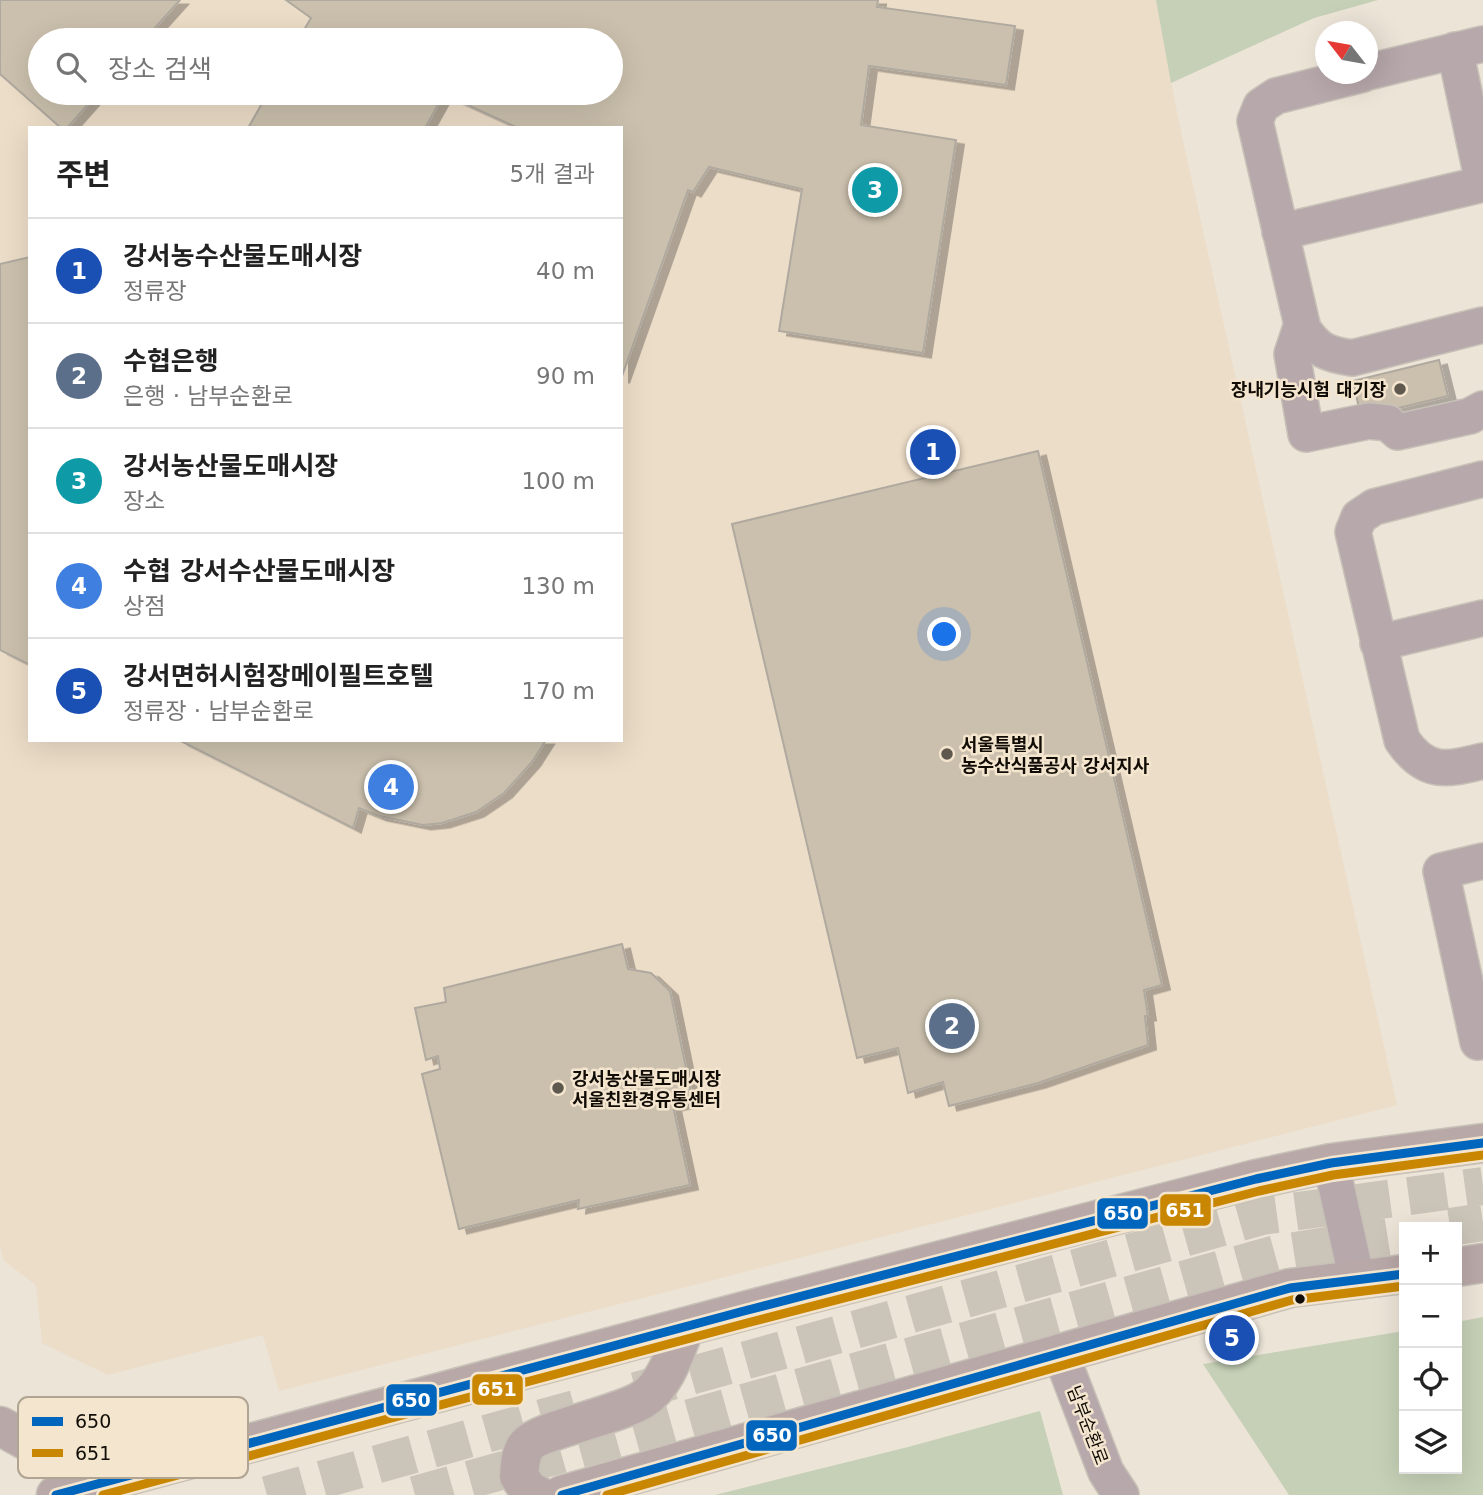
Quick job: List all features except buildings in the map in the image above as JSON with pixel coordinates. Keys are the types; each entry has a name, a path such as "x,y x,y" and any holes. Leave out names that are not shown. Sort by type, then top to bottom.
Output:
{"main road":[{"path":"248,1451 685,1327 1243,1182 1331,1163 1483,1143"},
{"path":"1462,1266 1483,1263"},
{"path":"562,1495 1290,1288 1399,1275"},
{"path":"538,1495 529,1491 519,1476 522,1454 529,1442 618,1412 644,1399 668,1371 685,1327"},
{"path":"0,1426 18,1436"},
{"path":"93,1478 113,1489"},
{"path":"56,1495 113,1489 152,1478"}],"street":[{"path":"1280,232 1483,183 1469,47 1378,70"},
{"path":"1322,84 1276,96 1261,106 1255,121 1302,324 1315,345 1330,355 1352,358 1483,325"},
{"path":"1302,324 1292,354 1306,434 1369,421 1388,422 1398,432 1470,416 1483,410"},
{"path":"1483,479 1374,507 1359,517 1353,532 1402,740 1413,757 1428,766 1450,769 1483,761"},
{"path":"1377,643 1483,618"},
{"path":"1483,861 1441,871 1478,1042 1483,1041"},
{"path":"1331,1163 1357,1280"},
{"name":"남부순환로","path":"1060,1352 1106,1472 1121,1495"}],"shaded area":[{"path":"0,0 1156,0 1178,118 1397,1105 279,1391 263,1335 108,1375 42,1343 36,1285 4,1261 0,1247"}],"green space":[{"path":"1156,0 1378,0 1314,18 1171,83"},
{"path":"1483,1317 1483,1495 1289,1495 1203,1364 1399,1332 1399,1474 1462,1474 1462,1321"},
{"path":"1040,1411 1063,1495 715,1495 908,1447"}],"tunnel":[{"path":"636,1391 1262,1216 1483,1186"},
{"path":"1462,1225 1483,1222"},
{"path":"415,1495 1276,1254 1399,1235"},
{"path":"267,1495 575,1409"}],"transit line":[{"name":"650","path":"248,1444 744,1311 1256,1179 1331,1163 1483,1143"},
{"name":"651","path":"248,1456 747,1323 1259,1191 1333,1175 1483,1155"},
{"name":"650","path":"562,1495 1290,1288 1399,1275"},
{"name":"651","path":"607,1495 1292,1300 1399,1287"},
{"name":"650","path":"56,1495 120,1478"},
{"name":"651","path":"103,1495 167,1478"}],"place":[{"name":"강서농산물도매시장","path":"875,190"},
{"name":"장내기능시험 대기장","path":"1400,389"},
{"name":"강서농수산물도매시장","path":"933,452"},
{"name":"서울특별시 농수산식품공사 강서지사","path":"947,754"},
{"name":"수협 강서수산물도매시장","path":"391,787"},
{"name":"수협은행","path":"952,1026"},
{"name":"강서농산물도매시장 서울친환경유통센터","path":"558,1088"},
{"name":"강서면허시험장메이필트호텔","path":"1232,1338"}]}
